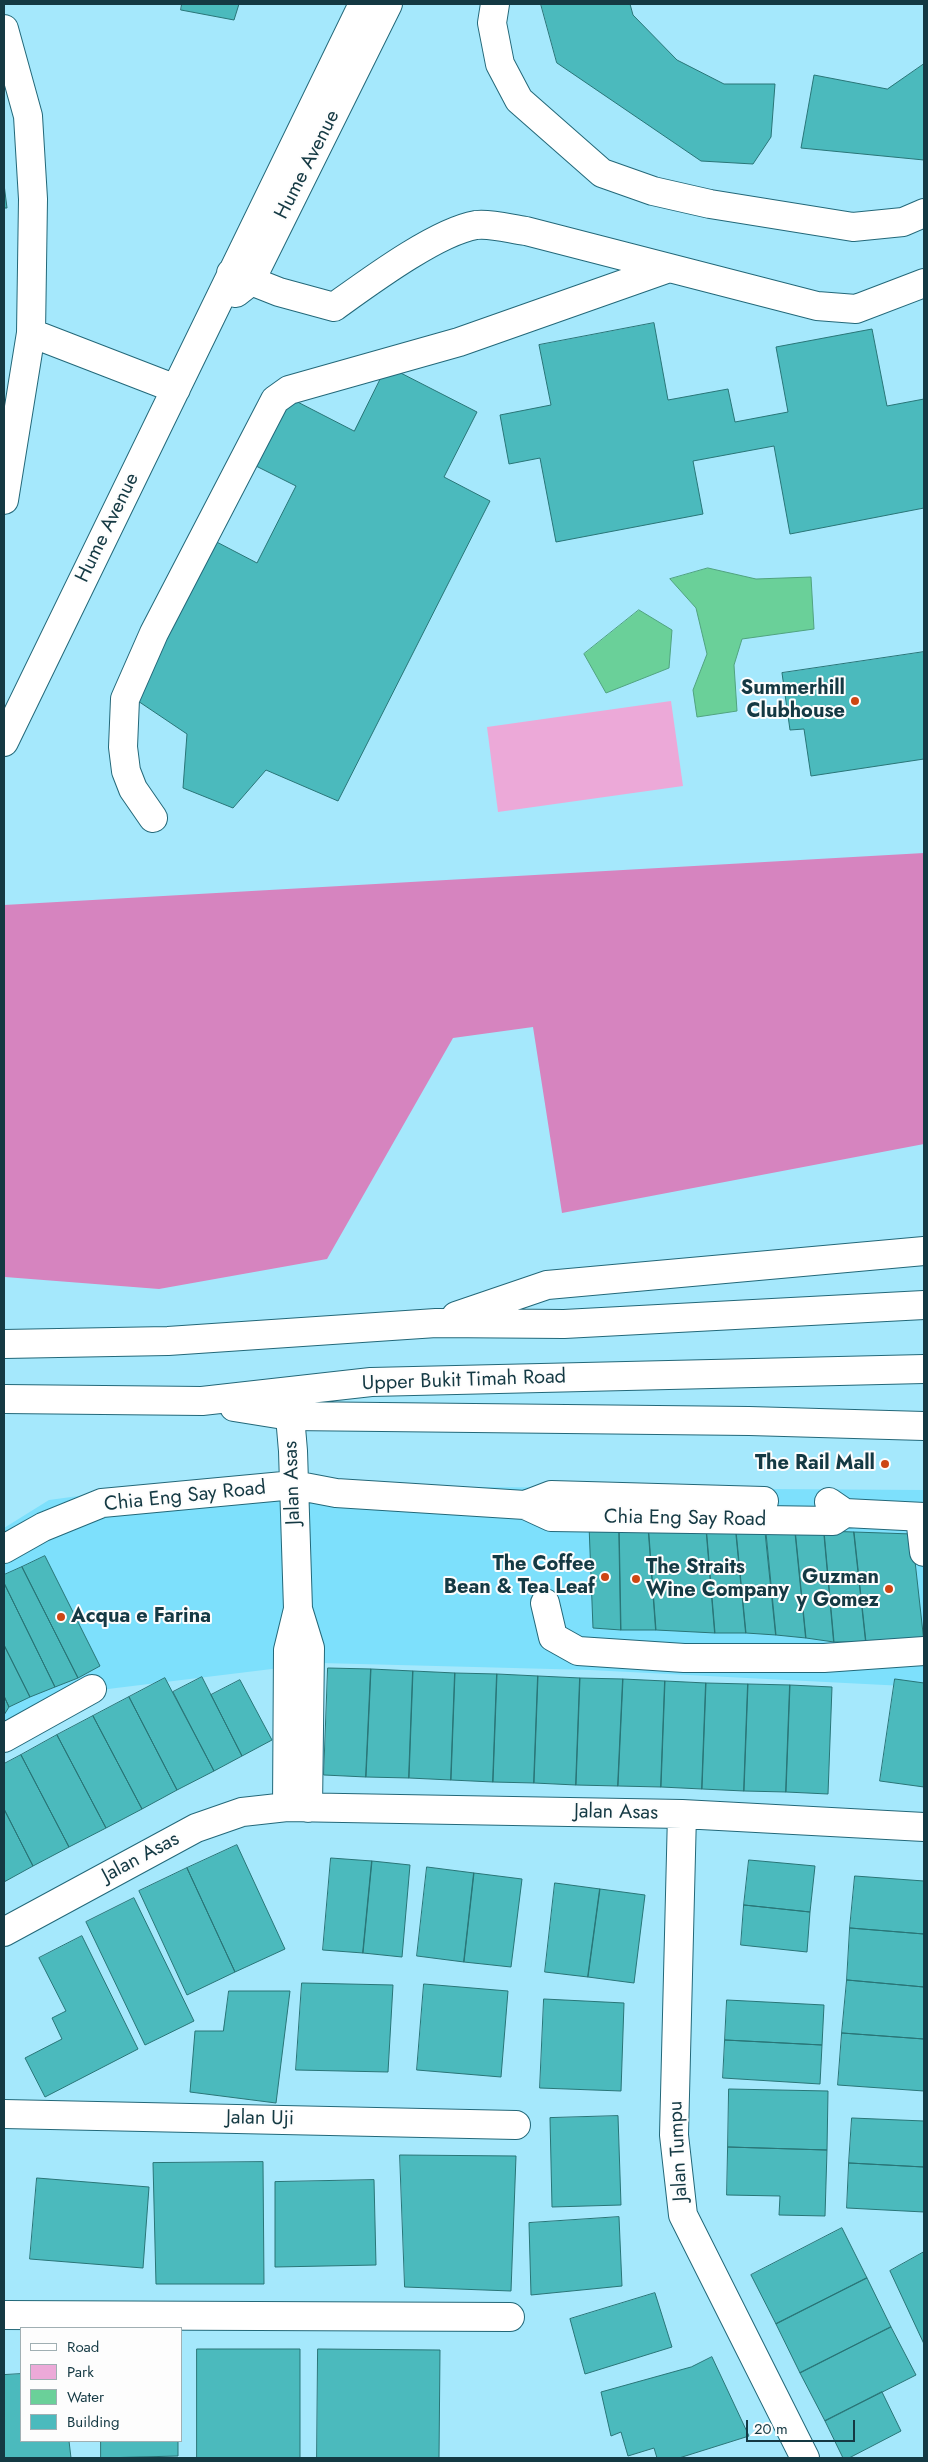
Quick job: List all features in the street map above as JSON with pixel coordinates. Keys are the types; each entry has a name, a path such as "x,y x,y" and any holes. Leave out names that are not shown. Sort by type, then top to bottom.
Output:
{"main road":[{"name":"Hume Avenue","path":"240,278 363,4"},
{"name":"Hume Avenue","path":"4,742 212,314 240,278 388,4"},
{"path":"495,4 492,24 500,64 519,100 602,173 653,191 710,204 853,227 903,222 924,213"},
{"path":"4,29 28,116 33,199 32,333 4,500"},
{"path":"240,278 334,307 379,275 448,234 478,225 526,231 817,306 856,309 924,283"},
{"path":"153,818 133,789 126,771 123,746 125,699 154,633 275,400 289,390 459,342 669,268"},
{"path":"32,333 176,389"},
{"path":"436,1323 547,1286 924,1251"},
{"path":"4,1344 168,1341 436,1323 564,1324 912,1305"},
{"name":"Upper Bukit Timah Road","path":"4,1399 202,1401 371,1382 924,1369"},
{"path":"202,1401 290,1416 750,1421 924,1426"},
{"name":"Jalan Asas","path":"290,1416 298,1609 310,1648 298,1808"},
{"name":"Chia Eng Say Road","path":"4,1550 42,1527 102,1503 294,1485 336,1493 525,1505 551,1495 829,1502 845,1513 922,1517"},
{"path":"922,1517 924,1552"},
{"path":"545,1603 554,1637 578,1650 684,1658 768,1656 824,1658 924,1651"},
{"path":"4,1738 92,1689"},
{"name":"Jalan Asas","path":"4,1938 196,1828 242,1812 298,1808 682,1814 924,1827"},
{"name":"Jalan Tumpu","path":"682,1814 674,2136 683,2215 805,2458"},
{"name":"Jalan Uji","path":"4,2114 516,2125"},
{"path":"4,2315 510,2318"}],"shaded area":[{"path":"924,853 924,1144 562,1213 533,1027 453,1038 327,1259 159,1289 5,1277 4,1275 4,905"},
{"name":"The Rail Mall","path":"160,1485 924,1490 924,1687 590,1670 321,1663 108,1689 4,1747 4,1528 49,1500"}],"green space":[{"path":"671,701 683,786 498,812 487,727"}],"water":[{"path":"708,568 756,579 811,577 814,629 742,639 734,665 737,711 697,717 693,690 707,654 696,608 670,579"},
{"path":"639,610 672,630 669,668 606,693 584,654"}],"building":[{"path":"182,4 239,4 234,20 181,10"},
{"path":"541,4 630,4 633,15 677,60 724,84 775,84 771,137 753,164 701,161 557,63"},
{"path":"924,64 924,160 801,148 814,75 887,89"},
{"path":"4,184 7,208 4,208"},
{"path":"654,323 668,400 728,389 735,422 788,412 776,347 872,329 887,406 924,399 924,508 790,534 774,446 693,461 703,514 556,542 540,458 509,464 500,415 551,405 539,345"},
{"path":"387,366 477,412 444,477 490,501 338,801 266,770 233,808 183,788 187,734 129,695 209,538 257,563 296,486 248,462 282,394 354,431"},
{"name":"Summerhill Clubhouse","path":"924,652 924,759 811,776 804,729 790,730 782,673"},
{"name":"The Coffee Bean & Tea Leaf","path":"619,1521 621,1630 593,1628 589,1525"},
{"name":"The Straits Wine Company","path":"619,1521 648,1522 656,1630 621,1630"},
{"path":"648,1522 706,1525 715,1633 656,1630"},
{"path":"706,1525 736,1531 746,1633 715,1633"},
{"path":"765,1528 795,1529 806,1638 776,1635"},
{"path":"795,1529 824,1531 834,1642 806,1638"},
{"path":"736,1531 766,1533 776,1635 746,1633"},
{"path":"824,1531 854,1532 866,1642 834,1642"},
{"name":"Guzman y Gomez","path":"854,1532 912,1534 924,1642 866,1642"},
{"name":"Acqua e Farina","path":"45,1556 100,1666 78,1678 22,1567"},
{"path":"22,1567 78,1678 55,1687 4,1583 4,1575"},
{"path":"4,1583 55,1687 30,1697 4,1645"},
{"path":"4,1645 30,1697 9,1707 4,1696"},
{"path":"328,1668 371,1669 366,1777 324,1775"},
{"path":"371,1669 413,1671 409,1778 366,1777"},
{"path":"413,1671 455,1673 451,1780 409,1778"},
{"path":"455,1673 497,1674 493,1782 451,1780"},
{"path":"497,1674 538,1676 534,1783 493,1782"},
{"path":"538,1676 580,1678 576,1785 534,1783"},
{"path":"202,1677 242,1756 214,1771 173,1692"},
{"path":"165,1678 214,1771 177,1790 129,1697"},
{"path":"580,1678 623,1679 618,1786 576,1785"},
{"path":"623,1679 665,1681 661,1787 618,1786"},
{"path":"895,1679 924,1683 924,1787 880,1781"},
{"path":"240,1680 272,1740 242,1756 211,1695"},
{"path":"665,1681 706,1683 702,1789 661,1787"},
{"path":"706,1683 748,1684 744,1791 702,1789"},
{"path":"748,1684 790,1685 786,1792 744,1791"},
{"path":"790,1685 832,1687 828,1794 786,1792"},
{"path":"4,1696 9,1707 4,1715"},
{"path":"129,1697 177,1790 142,1809 93,1716"},
{"path":"93,1716 142,1809 106,1828 57,1735"},
{"path":"57,1735 106,1828 69,1847 21,1755"},
{"path":"21,1755 69,1847 33,1866 4,1809 4,1764"},
{"path":"4,1809 33,1866 4,1882"},
{"path":"237,1845 285,1949 235,1972 187,1868"},
{"path":"331,1858 372,1861 363,1953 323,1950"},
{"path":"749,1860 815,1866 810,1912 744,1905"},
{"path":"372,1861 410,1865 402,1957 363,1953"},
{"path":"427,1867 474,1873 464,1962 417,1956"},
{"path":"187,1868 235,1972 187,1995 139,1891"},
{"path":"474,1873 522,1879 511,1967 464,1962"},
{"path":"855,1876 924,1881 924,1934 850,1928"},
{"path":"555,1883 600,1889 588,1977 545,1972"},
{"path":"600,1889 645,1895 634,1983 588,1977"},
{"path":"134,1898 194,2021 145,2045 86,1922"},
{"path":"744,1905 810,1912 807,1952 741,1945"},
{"path":"850,1928 924,1934 924,1987 847,1980"},
{"path":"82,1936 138,2049 45,2097 25,2058 62,2039 52,2018 66,2011 39,1958"},
{"path":"847,1980 924,1987 924,2039 842,2033"},
{"path":"302,1983 393,1985 388,2072 296,2070"},
{"path":"424,1984 508,1991 501,2077 417,2070"},
{"path":"229,1991 290,1991 276,2103 190,2092 195,2031 223,2031"},
{"path":"544,1999 624,2003 621,2091 540,2088"},
{"path":"727,2000 824,2005 822,2045 725,2040"},
{"path":"842,2033 924,2039 924,2091 838,2085"},
{"path":"725,2040 822,2045 820,2084 723,2078"},
{"path":"729,2089 828,2091 827,2150 728,2147"},
{"path":"618,2116 621,2205 552,2207 550,2118"},
{"path":"852,2118 924,2121 924,2167 849,2163"},
{"path":"728,2147 827,2150 825,2216 779,2215 780,2196 727,2195"},
{"path":"400,2155 516,2156 511,2291 405,2287"},
{"path":"263,2162 264,2284 156,2284 153,2163"},
{"path":"849,2163 924,2167 924,2212 847,2208"},
{"path":"37,2178 149,2187 143,2268 30,2259"},
{"path":"374,2180 376,2265 275,2267 275,2182"},
{"path":"619,2217 622,2286 531,2295 529,2223"},
{"path":"842,2228 867,2278 776,2324 751,2275"},
{"path":"924,2252 924,2344 890,2271"},
{"path":"867,2278 891,2327 800,2373 776,2324"},
{"path":"655,2293 672,2347 585,2374 570,2319"},
{"path":"891,2327 916,2375 825,2421 800,2373"},
{"path":"197,2349 300,2349 300,2458 197,2458"},
{"path":"318,2349 440,2350 439,2458 317,2458"},
{"path":"712,2357 749,2436 679,2458 657,2458 654,2448 628,2456 621,2432 611,2436 601,2392 691,2367"},
{"path":"20,2374 20,2442 69,2442 71,2458 4,2458 4,2375"},
{"path":"882,2392 901,2431 849,2458 843,2458 825,2421"},
{"path":"101,2442 178,2442 178,2456 101,2458"}],"place":[{"name":"Summerhill Clubhouse","path":"855,701"},
{"name":"The Rail Mall","path":"885,1464"},
{"name":"The Coffee Bean & Tea Leaf","path":"605,1577"},
{"name":"The Straits Wine Company","path":"636,1579"},
{"name":"Guzman y Gomez","path":"889,1589"},
{"name":"Acqua e Farina","path":"61,1617"}]}
